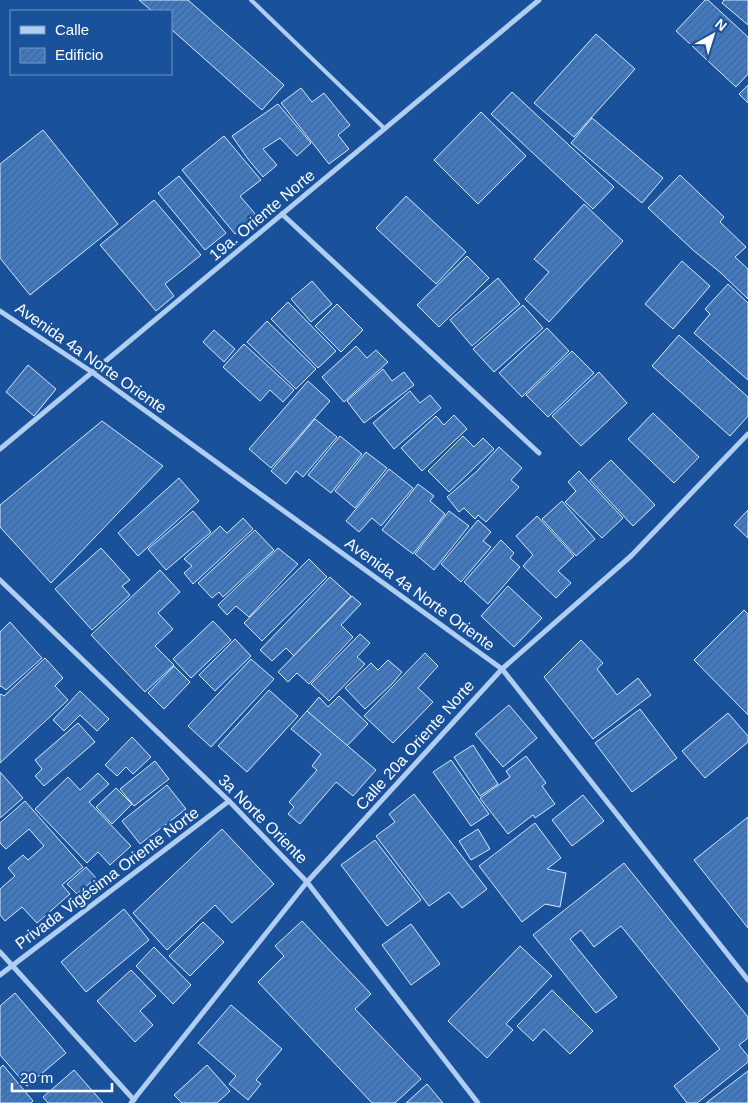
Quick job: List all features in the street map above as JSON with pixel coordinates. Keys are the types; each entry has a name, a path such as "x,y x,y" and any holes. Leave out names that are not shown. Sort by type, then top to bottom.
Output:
{"street":[{"name":"19a. Oriente Norte","path":"0,449 540,0"},
{"path":"282,214 538,453"},
{"name":"Avenida 4a Norte Oriente","path":"0,311 92,372 502,669 748,980"},
{"name":"Calle 20a Oriente Norte","path":"132,1102 307,882 502,669 631,556 748,434"},
{"name":"3a Norte Oriente","path":"0,580 229,801 307,882 478,1103"},
{"name":"Privada Vigésima Oriente Norte","path":"0,974 229,801"},
{"path":"0,952 132,1102"}],"lane":[{"path":"251,0 385,129"}],"building":[{"path":"139,0 188,0 284,85 262,110 172,30 172,10 151,10"},
{"path":"705,0 708,0 748,37 748,74 736,87 676,31"},
{"path":"724,0 748,0 748,25 722,3"},
{"path":"596,34 635,69 574,137 534,103"},
{"path":"748,85 748,103 739,94"},
{"path":"301,88 312,102 324,93 350,125 338,135 349,149 329,164 281,103"},
{"path":"512,92 614,187 593,209 491,114"},
{"path":"278,104 311,143 297,156 280,138 263,149 277,165 263,177 232,136"},
{"path":"481,112 526,156 478,204 434,160"},
{"path":"592,118 663,178 642,203 571,143"},
{"path":"43,130 118,224 30,295 0,258 0,164"},
{"path":"224,136 261,180 240,196 257,216 235,234 182,170"},
{"path":"680,175 724,217 720,222 746,247 735,257 748,269 748,299 648,208"},
{"path":"179,176 226,233 205,250 158,193"},
{"path":"406,196 466,252 436,284 376,228"},
{"path":"154,200 201,255 165,284 174,296 156,311 100,245"},
{"path":"584,204 623,241 549,322 525,299 549,272 534,259"},
{"path":"467,256 489,278 439,327 417,305"},
{"path":"682,261 710,286 673,329 645,304"},
{"path":"498,278 520,304 472,346 450,320"},
{"path":"312,281 332,304 311,322 291,299"},
{"path":"728,284 748,303 748,380 694,333 710,314 705,309"},
{"path":"288,302 336,351 318,368 271,319"},
{"path":"337,304 363,330 341,352 315,326"},
{"path":"523,305 543,328 494,372 473,349"},
{"path":"267,321 316,369 296,389 247,342"},
{"path":"547,328 569,351 522,397 499,373"},
{"path":"214,330 235,349 224,362 203,342"},
{"path":"679,335 748,397 748,416 730,436 652,366"},
{"path":"244,344 294,390 283,402 270,390 260,401 223,367"},
{"path":"356,346 367,358 376,350 388,362 344,402 322,377"},
{"path":"572,351 594,373 548,417 526,395"},
{"path":"28,365 56,389 34,416 6,392"},
{"path":"383,369 392,381 404,372 414,385 364,423 347,401"},
{"path":"599,372 627,403 581,446 552,416"},
{"path":"308,381 330,401 271,468 249,449"},
{"path":"410,391 420,403 430,395 441,408 394,449 373,423"},
{"path":"653,413 699,457 674,483 628,439"},
{"path":"454,415 467,429 422,471 401,448 436,416 444,425"},
{"path":"315,419 337,437 303,477 296,471 286,484 271,471"},
{"path":"102,421 163,466 51,583 0,527 0,505"},
{"path":"340,436 362,454 331,493 308,475"},
{"path":"463,436 474,447 483,438 494,449 449,492 428,471"},
{"path":"499,447 522,468 511,480 519,487 486,522 478,515 475,519 464,508 459,512 447,497 476,472"},
{"path":"366,452 387,468 355,508 335,491"},
{"path":"611,460 655,505 633,526 590,480"},
{"path":"389,469 413,488 381,526 372,518 359,532 346,521"},
{"path":"579,471 623,518 602,538 565,502 576,491 568,482"},
{"path":"179,478 199,501 138,556 118,533"},
{"path":"418,484 434,496 430,501 445,514 413,554 382,530"},
{"path":"562,501 595,539 576,556 542,519"},
{"path":"748,510 748,538 734,525"},
{"path":"193,511 211,532 166,570 148,549"},
{"path":"449,511 469,526 434,570 415,554"},
{"path":"537,516 574,556 558,571 571,583 556,598 523,566 533,555 516,536"},
{"path":"243,518 253,529 193,584 184,573 192,566 184,559 220,526 227,533"},
{"path":"478,520 491,532 483,541 491,547 461,582 441,564"},
{"path":"255,530 274,550 223,597 219,592 212,598 198,583"},
{"path":"501,540 514,553 510,558 520,567 488,604 464,582"},
{"path":"101,548 130,580 122,586 130,595 92,630 55,589"},
{"path":"278,548 298,564 249,617 236,606 227,615 218,605"},
{"path":"309,559 327,577 262,641 244,623"},
{"path":"160,570 180,592 158,613 173,629 155,646 174,665 145,692 91,635"},
{"path":"330,577 351,596 294,656 286,648 272,661 260,650"},
{"path":"508,586 542,618 514,647 481,616"},
{"path":"352,596 361,604 341,625 353,637 309,684 297,673 288,682 278,672"},
{"path":"744,610 748,614 748,715 694,660"},
{"path":"213,621 231,640 191,678 173,659"},
{"path":"10,622 42,658 6,690 0,687 0,632"},
{"path":"360,634 370,643 357,657 365,664 329,701 311,684"},
{"path":"235,639 251,656 215,691 199,675"},
{"path":"581,640 603,663 597,669 617,695 638,678 651,695 593,739 544,677"},
{"path":"425,653 438,666 418,688 433,702 393,743 364,716"},
{"path":"45,658 63,678 55,686 68,700 0,763 0,695 4,696"},
{"path":"251,659 274,679 211,747 188,726"},
{"path":"388,660 402,672 365,709 345,688 371,663 378,670"},
{"path":"174,666 190,682 164,709 148,693"},
{"path":"269,690 298,716 247,772 218,746"},
{"path":"80,691 109,719 97,731 80,715 64,731 53,720"},
{"path":"339,696 368,724 345,748 307,711 319,697 328,707"},
{"path":"509,705 537,738 503,767 475,734"},
{"path":"640,709 677,758 632,792 595,743"},
{"path":"307,711 376,770 353,796 336,782 300,824 288,814 294,807 289,802 317,770 312,766 321,754 291,729"},
{"path":"728,713 748,736 748,742 705,778 682,751"},
{"path":"78,723 95,742 44,786 35,776 42,769 35,760"},
{"path":"132,737 151,757 133,774 126,767 117,776 105,765"},
{"path":"473,745 498,784 480,796 454,757"},
{"path":"526,756 546,783 542,786 555,804 535,818 533,815 508,834 480,798 510,777 506,771"},
{"path":"451,760 489,814 471,826 433,772"},
{"path":"155,761 169,779 134,806 120,789"},
{"path":"0,772 23,798 0,818"},
{"path":"98,773 109,784 89,802 131,846 110,865 98,852 87,863 35,809 68,777 80,790"},
{"path":"167,785 186,809 140,844 122,821"},
{"path":"116,788 132,804 112,824 96,807"},
{"path":"414,794 487,889 462,908 449,892 429,906 376,836 395,822 389,814"},
{"path":"583,795 604,821 572,846 552,820"},
{"path":"25,801 83,867 62,885 70,894 37,923 22,907 5,921 0,915 0,889 15,876 8,868 23,855 28,860 44,846 29,829 6,849 0,843 0,823"},
{"path":"748,817 748,928 694,860"},
{"path":"535,823 561,858 547,869 566,873 560,907 545,904 522,922 479,866"},
{"path":"222,829 274,884 232,923 215,905 167,950 133,913"},
{"path":"478,829 490,849 471,860 459,841"},
{"path":"375,840 421,900 387,926 341,865"},
{"path":"624,863 748,1017 748,1038 739,1045 748,1056 748,1062 697,1103 687,1103 674,1086 720,1049 621,926 594,947 581,930 570,939 617,997 596,1013 533,935"},
{"path":"86,867 96,878 77,894 67,884"},
{"path":"124,909 149,940 86,992 61,962"},
{"path":"302,921 371,994 355,1009 421,1079 395,1103 372,1103 258,982 284,956 275,946"},
{"path":"203,922 224,942 190,976 169,956"},
{"path":"411,924 440,964 411,985 382,945"},
{"path":"520,946 552,976 506,1024 513,1030 487,1058 448,1021"},
{"path":"154,947 191,985 173,1004 136,966"},
{"path":"131,970 156,996 140,1011 153,1025 135,1042 97,1001"},
{"path":"552,990 593,1031 570,1054 544,1029 533,1041 517,1026"},
{"path":"15,993 66,1053 27,1086 0,1055 0,1006"},
{"path":"231,1005 282,1049 256,1080 261,1084 248,1100 229,1084 236,1076 198,1043"},
{"path":"3,1065 33,1101 31,1103 0,1103 0,1068"},
{"path":"207,1065 230,1091 217,1103 182,1103 174,1095"},
{"path":"74,1070 103,1103 48,1103 43,1097"},
{"path":"748,1071 748,1103 706,1103"},
{"path":"427,1084 443,1103 406,1103"}]}
